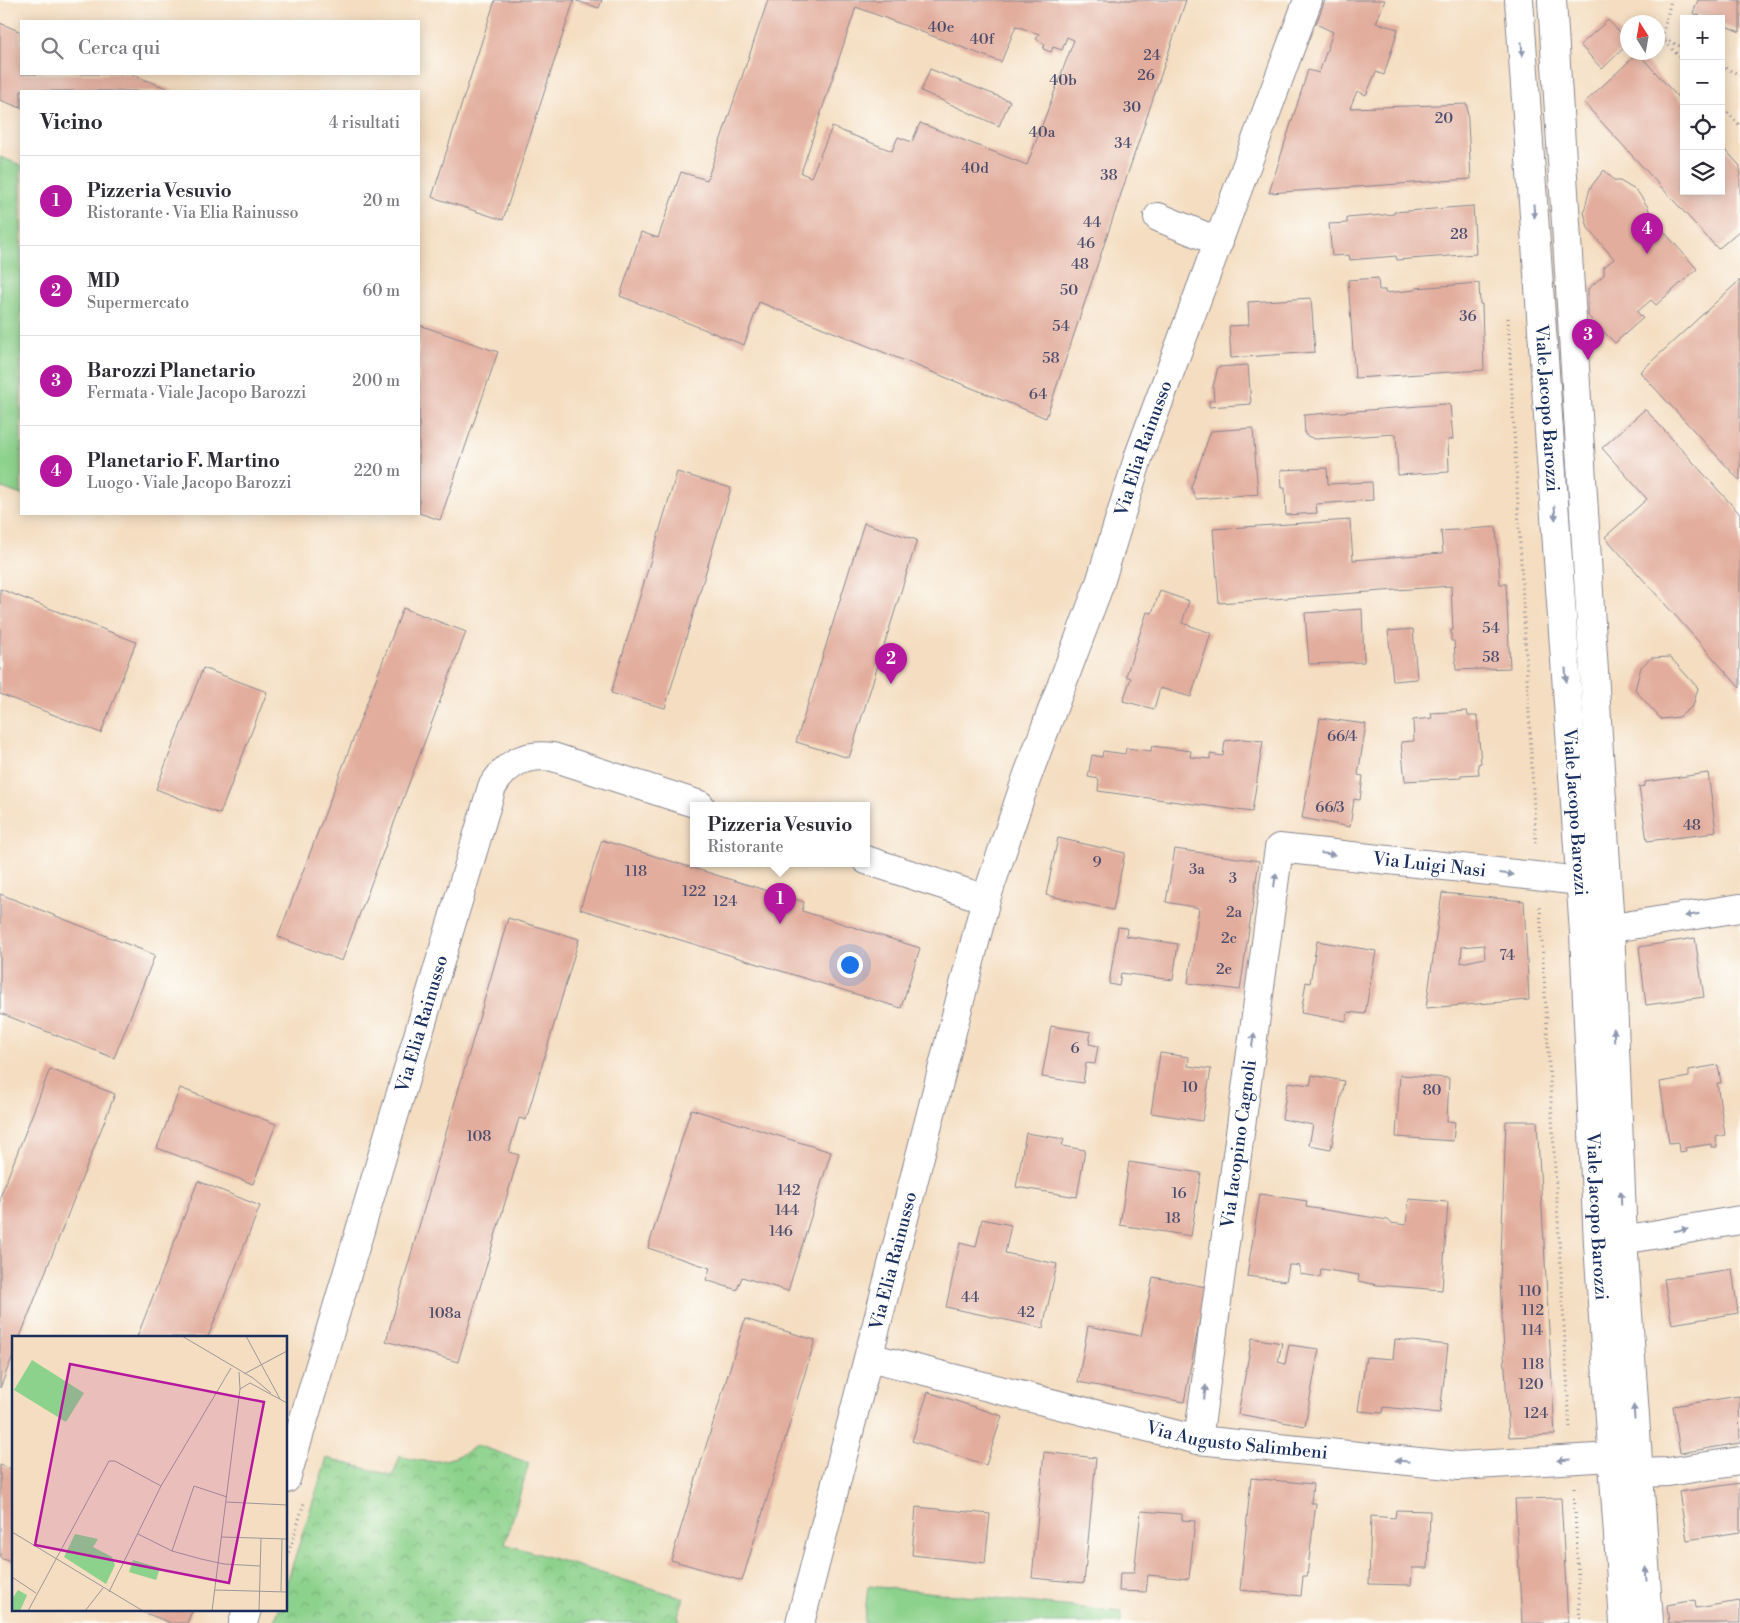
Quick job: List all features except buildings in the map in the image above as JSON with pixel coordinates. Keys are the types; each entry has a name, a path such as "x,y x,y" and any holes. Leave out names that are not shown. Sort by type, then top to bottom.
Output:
{"street":[{"name":"Via Elia Rainusso","path":"800,1623 986,899 1027,777 1100,583 1140,455 1308,0"},
{"name":"Viale Jacopo Barozzi","path":"1519,0 1580,881 1597,931 1610,1242 1613,1457 1624,1623"},
{"path":"1552,0 1597,931 1740,908"},
{"path":"1158,217 1219,242"},
{"name":"Via Elia Rainusso","path":"288,1471 492,787 502,771 513,763 527,757 541,756 553,757 691,802"},
{"name":"Via Luigi Nasi","path":"1280,848 1538,878 1580,881"},
{"name":"Via Iacopino Cagnoli","path":"1198,1440 1280,848"},
{"path":"870,861 986,899"},
{"path":"1649,1623 1638,1473 1610,1242 1740,1220"},
{"name":"Via Augusto Salimbeni","path":"869,1357 1198,1440 1459,1466 1613,1457"},
{"path":"1613,1457 1638,1473 1668,1472 1740,1461"},
{"path":"243,1623 247,1610"}],"path":[{"path":"1665,25 1671,0"},
{"path":"1665,39 1680,46"},
{"path":"1665,41 1682,60"},
{"path":"1725,68 1740,75"},
{"path":"1722,105 1740,126"},
{"path":"1508,317 1580,1623"}],"green space":[{"path":"0,157 20,165 20,495 0,487"},
{"path":"477,1445 529,1463 505,1544 684,1598 678,1616 680,1623 274,1623 279,1610 288,1610 288,1579 327,1458 393,1476 400,1456 421,1461 440,1461 459,1456"},
{"path":"868,1586 1122,1612 1121,1623 864,1623"}],"place":[{"name":"Planetario F. Martino","path":"1647,254"},
{"name":"Barozzi Planetario","path":"1588,360"},
{"name":"MD","path":"891,684"},
{"name":"Pizzeria Vesuvio","path":"780,924"}]}
